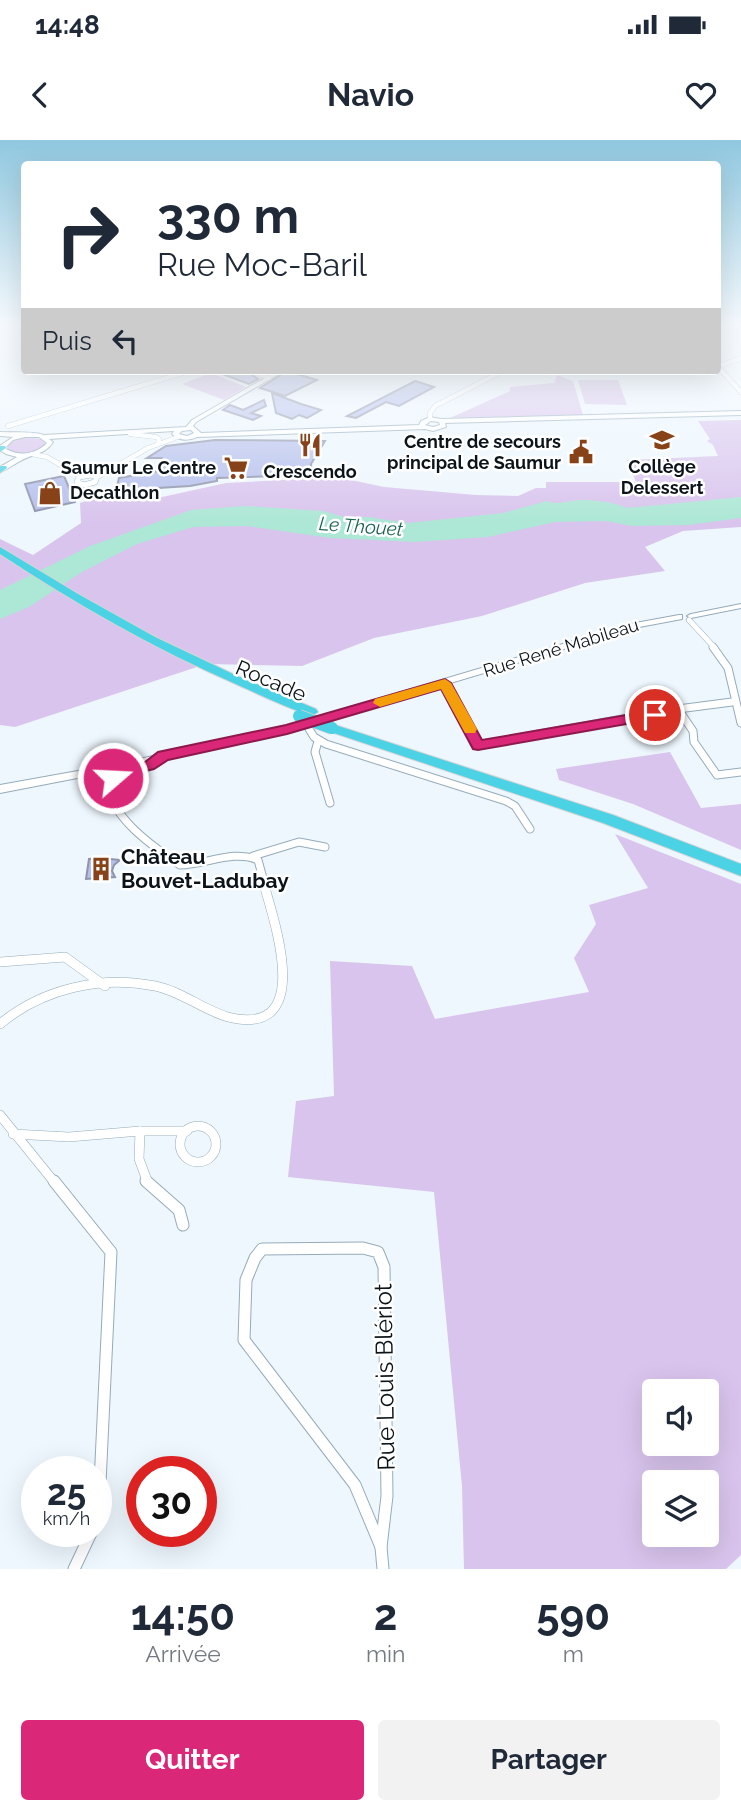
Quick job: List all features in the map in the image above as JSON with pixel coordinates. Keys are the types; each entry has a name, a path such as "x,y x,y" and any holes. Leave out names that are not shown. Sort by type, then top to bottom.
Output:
{"highway":[{"name":"Rocade","path":"0,550 7,562 194,670 305,717 334,724 608,819 741,870"},
{"path":"334,724 611,810 741,860"}],"main road":[{"path":"0,434 44,436 178,433 246,391"},
{"path":"188,428 197,432 741,415"},
{"path":"1,469 49,445 71,438 178,433 188,438 197,432"},
{"path":"3,447 25,435"},
{"path":"44,436 50,442 49,445"},
{"path":"3,447 28,455"},
{"path":"1,469 3,447"},
{"path":"690,618 741,606"},
{"name":"Rue René Mabileau","path":"0,789 149,766 163,755 445,683 633,626 679,617 684,613 690,618"}],"street":[{"path":"8,426 124,391"},
{"path":"426,423 435,406 465,391"},
{"path":"81,476 76,481 84,485 93,483 97,478 178,433"},
{"path":"131,434 156,437 159,443"},
{"path":"28,455 45,456 81,476 90,475 97,478"},
{"path":"690,618 729,668 732,702 741,723"},
{"path":"445,683 478,745 678,709 732,702"},
{"path":"678,709 693,731 694,742 717,775 741,772"},
{"path":"305,717 318,741 506,802 522,814 530,829"},
{"path":"318,741 315,752 330,803"},
{"path":"109,772 104,787 122,817 180,864 190,866 245,855 253,856 271,848 309,842 325,848"},
{"path":"0,1024 21,1006 43,996 79,987 136,984 159,987 237,1020 255,1020 276,1007 282,996 283,970 258,860 253,856"},
{"path":"0,962 65,957 105,986"},
{"path":"0,1115 111,1252 101,1456"},
{"path":"13,1134 69,1137 140,1131 187,1131"},
{"path":"140,1131 138,1160 144,1178 153,1191 179,1210 183,1225"},
{"name":"Rue Louis Blériot","path":"363,1248 378,1252 384,1267 387,1496 381,1547 355,1485 244,1340 247,1275 252,1258 261,1249 363,1248"},
{"path":"74,1569 85,1547"},
{"path":"381,1547 383,1569"}],"shaded area":[{"path":"200,391 240,391 224,400"},
{"path":"510,391 576,391 583,415 450,418"},
{"path":"581,391 622,391 627,405 585,404"},
{"path":"741,420 741,527 683,531 645,547 665,571 585,583 482,616 374,638 302,666 206,664 15,727 0,725 0,539 33,555 81,523 80,503 93,499 153,499 226,483 337,477 384,487 518,496 536,488 546,488 546,482 636,482 627,460 718,456 713,445 707,441 710,439 698,421"},
{"path":"24,437 43,439 45,445 27,453 7,450 9,443"},
{"path":"670,752 701,808 741,804 741,850 633,804 559,780 556,769"},
{"path":"615,834 741,884 741,1555 726,1569 464,1569 462,1486 434,1192 288,1177 296,1101 334,1096 330,961 412,966 435,1019 589,992 574,958 596,924 589,905 648,888"}],"water":[{"name":"Le Thouet","path":"741,497 741,518 688,525 632,526 606,521 555,522 488,537 415,542 330,538 247,526 193,527 137,544 82,572 29,607 0,619 0,590 90,546 191,510 245,506 323,511 344,517 368,517 408,523 503,513 547,501 555,503 592,500 627,508"}],"building":[{"path":"268,391 296,391 285,396"},
{"path":"396,391 427,391 399,406 386,402 356,418 347,416"},
{"path":"272,393 321,410 307,418 299,415 292,419 276,413"},
{"path":"264,400 266,406 251,413 261,416 253,420 223,410 230,405 243,410"},
{"name":"Saumur Le Centre","path":"215,440 325,441 311,464 312,475 217,478 217,481 190,486 158,488 157,493 115,494 119,478 160,471 162,458 147,458 166,446"},
{"name":"Decathlon","path":"64,476 75,502 35,511 25,484"},
{"name":"Château Bouvet-Ladubay","path":"89,859 120,860 112,871 115,877 86,879"}],"slow traffic":[{"path":"380,703 445,683 470,729"}],"place":[{"name":"Collège Delessert","path":"662,440"},
{"name":"Crescendo","path":"310,445"},
{"name":"Centre de secours principal de Saumur","path":"581,452"},
{"name":"Saumur Le Centre","path":"236,468"},
{"name":"Decathlon","path":"50,493"},
{"name":"Château Bouvet-Ladubay","path":"101,869"}],"route":[{"path":"113,778 114,773 149,766 163,755 287,729 445,683 478,745 655,715"}]}
